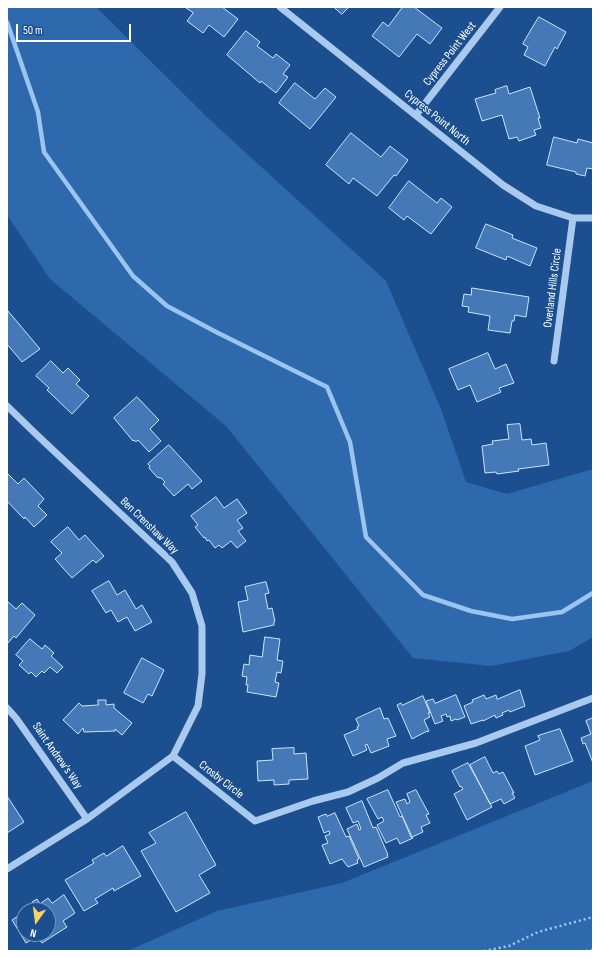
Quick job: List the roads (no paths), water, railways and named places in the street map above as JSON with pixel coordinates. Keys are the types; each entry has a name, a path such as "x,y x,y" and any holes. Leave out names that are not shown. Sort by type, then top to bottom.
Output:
{"street":[{"name":"Cypress Point North","path":"280,7 503,186 536,206 573,218 593,218"},
{"name":"Cypress Point West","path":"416,115 500,7"},
{"name":"Overland Hills Circle","path":"554,361 573,218"},
{"name":"Ben Crenshaw Way","path":"7,406 172,562 192,593 202,626 202,674 198,706 174,756 87,818 7,869"},
{"name":"Crosby Circle","path":"174,756 255,822 313,801 348,792 378,778 403,763 476,743 593,698"},
{"name":"Saint Andrew's Way","path":"7,708 16,718 87,818"}],"waterway":[{"path":"7,22 38,112 44,152 133,276 167,306 327,387 350,442 366,537 423,595 471,611 512,619 562,612 593,593"}]}
